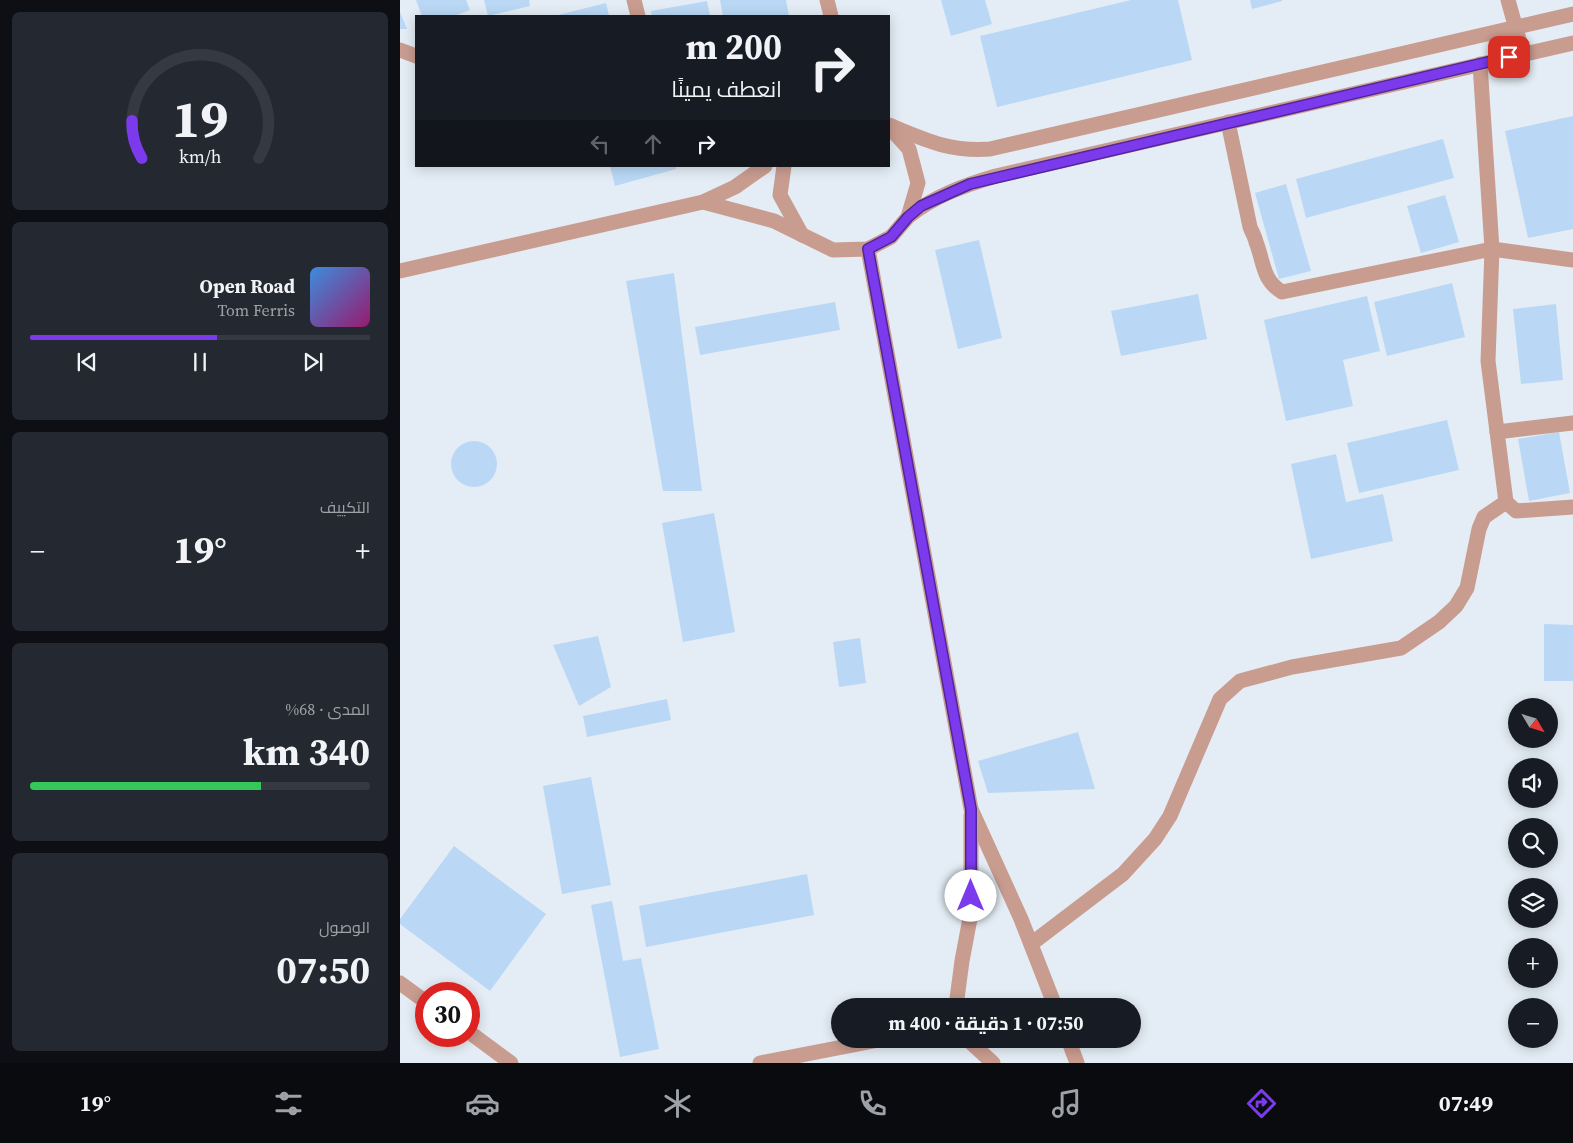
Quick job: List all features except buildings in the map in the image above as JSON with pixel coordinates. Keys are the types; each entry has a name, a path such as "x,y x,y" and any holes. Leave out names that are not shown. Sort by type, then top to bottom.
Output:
{"street":[{"path":"634,0 638,15"},
{"path":"828,0 831,15"},
{"path":"1508,0 1523,54"},
{"path":"890,126 952,149 990,149 1573,14"},
{"path":"703,202 774,221 833,250 868,249 891,237 908,217 921,206 970,184 1228,122 1573,43"},
{"path":"400,50 415,56"},
{"path":"1480,64 1492,249 1488,361 1506,502 1516,511 1573,507"},
{"path":"1228,122 1250,227 1256,241 1265,276 1270,284 1282,292 1492,249 1573,260"},
{"path":"890,127 909,149 918,183 908,217"},
{"path":"400,271 703,202 735,187 764,167"},
{"path":"784,167 780,195 802,235"},
{"path":"868,249 971,809 971,913 957,998"},
{"path":"1497,432 1573,423"},
{"path":"1031,944 1123,874 1155,839 1170,816 1220,699 1240,681 1292,667 1401,648 1439,622 1456,606 1467,588 1479,529 1484,517 1506,502"},
{"path":"971,809 1031,944 1052,998"},
{"path":"400,983 415,994"},
{"path":"480,1040 511,1063"},
{"path":"760,1063 833,1057 858,1048"},
{"path":"977,1048 993,1063"},
{"path":"1071,1048 1077,1063"}],"route":[{"path":"971,896 971,809 868,249 891,237 908,217 921,206 970,184 996,176 1509,57"}]}
